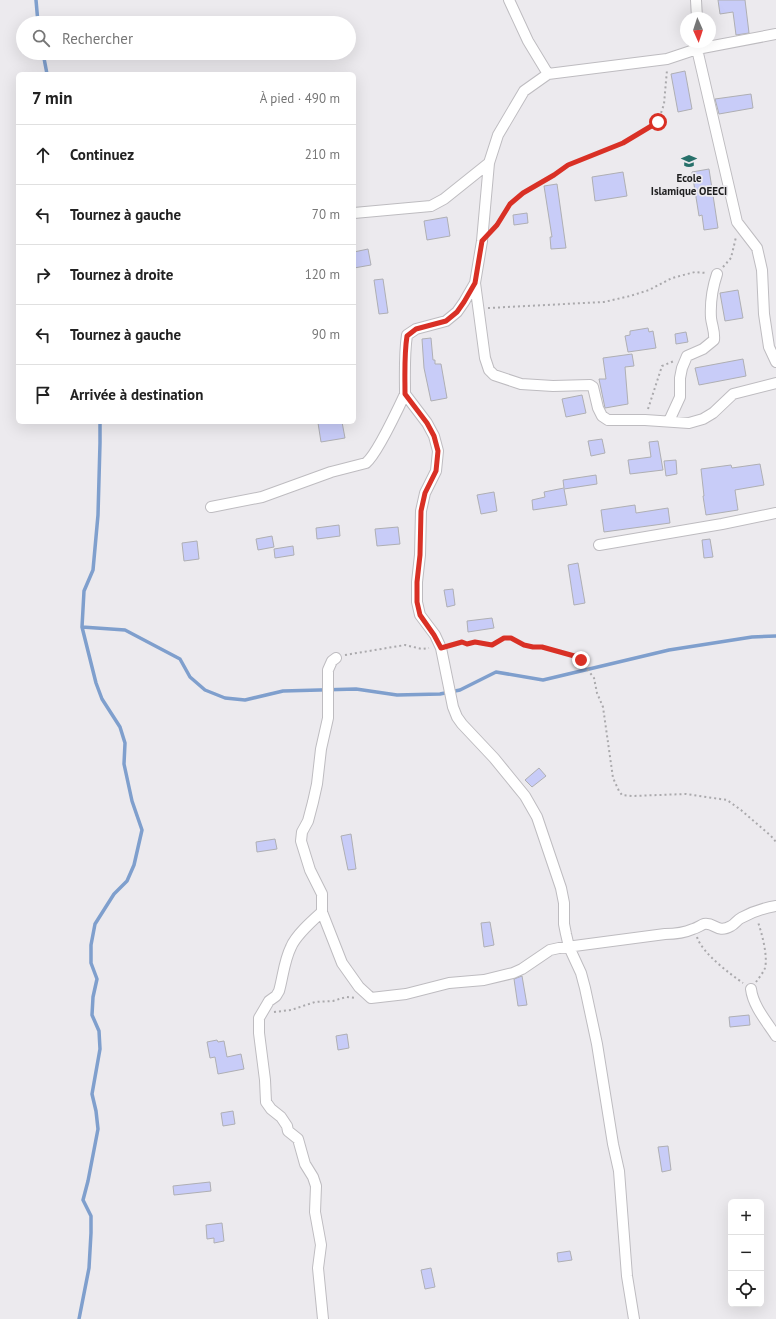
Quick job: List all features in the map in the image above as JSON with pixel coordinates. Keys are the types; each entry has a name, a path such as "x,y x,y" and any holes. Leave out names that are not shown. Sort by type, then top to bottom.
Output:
{"street":[{"path":"509,0 524,34 548,74"},
{"path":"696,0 697,12"},
{"path":"716,43 776,34"},
{"path":"692,48 667,59 548,74 524,91 498,135 489,163 482,241 475,283 485,358 489,370 494,375 522,384 553,386 590,385 593,387 598,408 602,416 608,420 645,420 689,423 703,419 713,413 733,394 776,383"},
{"path":"697,48 737,222 757,248 762,270 764,314 769,347 776,362"},
{"path":"356,213 430,206 444,199 489,163"},
{"path":"669,421 680,396 680,378 687,356 703,349 714,340 715,334 711,320 710,300 717,274"},
{"path":"210,507 262,497 331,472 366,463 375,451 405,394 406,374 404,354 407,336 416,329 446,321 457,312 475,283"},
{"path":"405,394 427,423 434,436 438,451 436,471 425,493 421,511 420,555 417,582 417,602 420,615 441,648 456,717 510,776 525,796 537,817 562,888 564,924 569,947 581,974 597,1044 613,1144 619,1171 626,1268 634,1319"},
{"path":"599,545 722,524 776,512"},
{"path":"336,658 332,661 328,670 328,718 321,749 314,802 308,821 302,832 301,841 310,870 322,894 322,912 342,963 359,987 371,998 406,994 449,983 484,980 513,973 522,969 550,950 665,934 677,934 707,924 711,924 719,929 731,927 739,919 763,909 776,906"},
{"path":"322,912 293,943 287,956 279,991 276,996 269,1001 259,1018 259,1033 265,1080 266,1102 285,1122 288,1131 298,1139 305,1164 313,1176 316,1186 315,1212 321,1245 318,1268 323,1319"},
{"path":"751,989 756,1004 776,1036"}],"path":[{"path":"482,241 497,225 510,204 523,193 568,165 623,143 658,122 664,104 667,59"},
{"path":"479,308 604,302 649,290 672,278 694,272 717,274 731,258 736,240 737,222"},
{"path":"645,420 654,386 662,366 687,356"},
{"path":"336,658 374,649 405,645 422,649 441,648 462,642 467,644 475,642 492,645 504,638 511,638 524,645 542,647 578,657 590,672 603,707 613,778 622,795 686,794 727,800 741,810 776,842"},
{"path":"694,929 698,942 703,948 719,964 751,989 764,970 766,962 757,918 757,915 763,909"},
{"path":"259,1018 270,1012 291,1010 315,1002 333,1001 346,997 371,998"}],"building":[{"path":"718,0 745,0 749,33 736,35 733,12 720,14"},
{"path":"685,71 692,109 678,112 671,74"},
{"path":"751,94 753,108 719,114 715,99"},
{"path":"709,169 718,228 704,230 702,215 699,216 692,172"},
{"path":"623,172 627,196 595,201 592,177"},
{"path":"557,184 566,248 551,249 550,237 552,237 544,186"},
{"path":"527,213 528,223 514,225 513,215"},
{"path":"447,217 450,236 427,240 424,221"},
{"path":"368,249 371,265 356,268 356,252"},
{"path":"383,279 388,313 379,314 374,280"},
{"path":"738,290 743,318 725,321 720,293"},
{"path":"648,328 649,332 653,331 656,348 628,352 625,336 630,335 630,331"},
{"path":"686,332 688,342 676,344 675,334"},
{"path":"431,338 433,360 435,360 435,364 441,364 447,398 431,401 424,368 422,339"},
{"path":"632,354 634,366 625,367 628,404 605,408 599,379 606,379 603,358"},
{"path":"743,359 746,376 699,385 695,368"},
{"path":"582,395 586,413 566,417 562,399"},
{"path":"318,424 342,424 345,438 321,442"},
{"path":"602,439 605,453 591,456 588,441"},
{"path":"658,441 663,470 630,474 628,460 651,457 649,442"},
{"path":"676,460 677,474 666,476 664,461"},
{"path":"760,464 764,485 735,490 738,510 706,515 701,469 731,465 732,468"},
{"path":"596,475 597,484 564,489 567,505 533,510 532,500 545,497 544,492 564,488 563,480"},
{"path":"494,492 497,511 481,514 477,495"},
{"path":"635,505 636,513 668,508 670,523 604,532 601,510"},
{"path":"339,525 340,536 317,539 316,528"},
{"path":"398,527 400,544 377,546 375,529"},
{"path":"272,536 274,547 258,550 256,539"},
{"path":"710,539 713,557 704,558 702,540"},
{"path":"197,541 199,559 184,561 182,543"},
{"path":"293,546 294,555 275,558 274,549"},
{"path":"578,563 585,603 574,605 568,565"},
{"path":"453,589 455,605 447,607 444,590"},
{"path":"492,618 494,628 468,632 467,621"},
{"path":"539,768 546,776 532,787 525,780"},
{"path":"351,834 356,869 348,870 341,836"},
{"path":"275,839 277,849 257,852 256,842"},
{"path":"490,922 494,945 484,947 481,923"},
{"path":"522,976 527,1005 518,1006 514,979"},
{"path":"749,1015 750,1025 730,1027 729,1017"},
{"path":"347,1034 349,1048 338,1050 336,1036"},
{"path":"217,1040 218,1042 224,1041 227,1057 241,1054 244,1069 218,1074 215,1057 210,1058 207,1042"},
{"path":"233,1111 235,1124 223,1126 221,1113"},
{"path":"668,1146 671,1170 662,1172 658,1147"},
{"path":"210,1182 211,1191 174,1195 173,1186"},
{"path":"222,1223 224,1241 214,1243 214,1238 207,1239 206,1225"},
{"path":"570,1251 572,1260 558,1262 557,1253"},
{"path":"431,1268 435,1287 425,1289 421,1270"}],"waterway":[{"path":"36,0 37,16"},
{"path":"44,60 47,72"},
{"path":"79,1319 89,1268 91,1233 91,1216 83,1200 98,1129 92,1094 100,1049 99,1031 92,1015 93,997 97,979 91,963 91,945 95,924 114,894 127,881 134,865 142,830 132,801 124,764 125,743 120,727 102,699 96,683 82,627 84,591 93,570 98,515 100,424"},
{"path":"82,627 125,630 180,659 190,677 205,690 225,698 245,700 283,691 356,689 397,695 440,694 460,690 496,672 543,680 669,650 752,637 776,636"}],"place":[{"name":"Ecole Islamique OEECI","path":"689,161"}],"route":[{"path":"581,660 578,657 542,647 524,645 511,638 504,638 492,645 480,642 467,644 462,642 441,648 434,635 425,624 420,615 417,602 421,511 425,493 436,471 438,451 434,436 427,423 405,394 406,374 404,354 407,336 416,329 446,321 457,312 475,283 482,241 497,225 510,204 523,193 568,165 623,143 658,122"}]}
